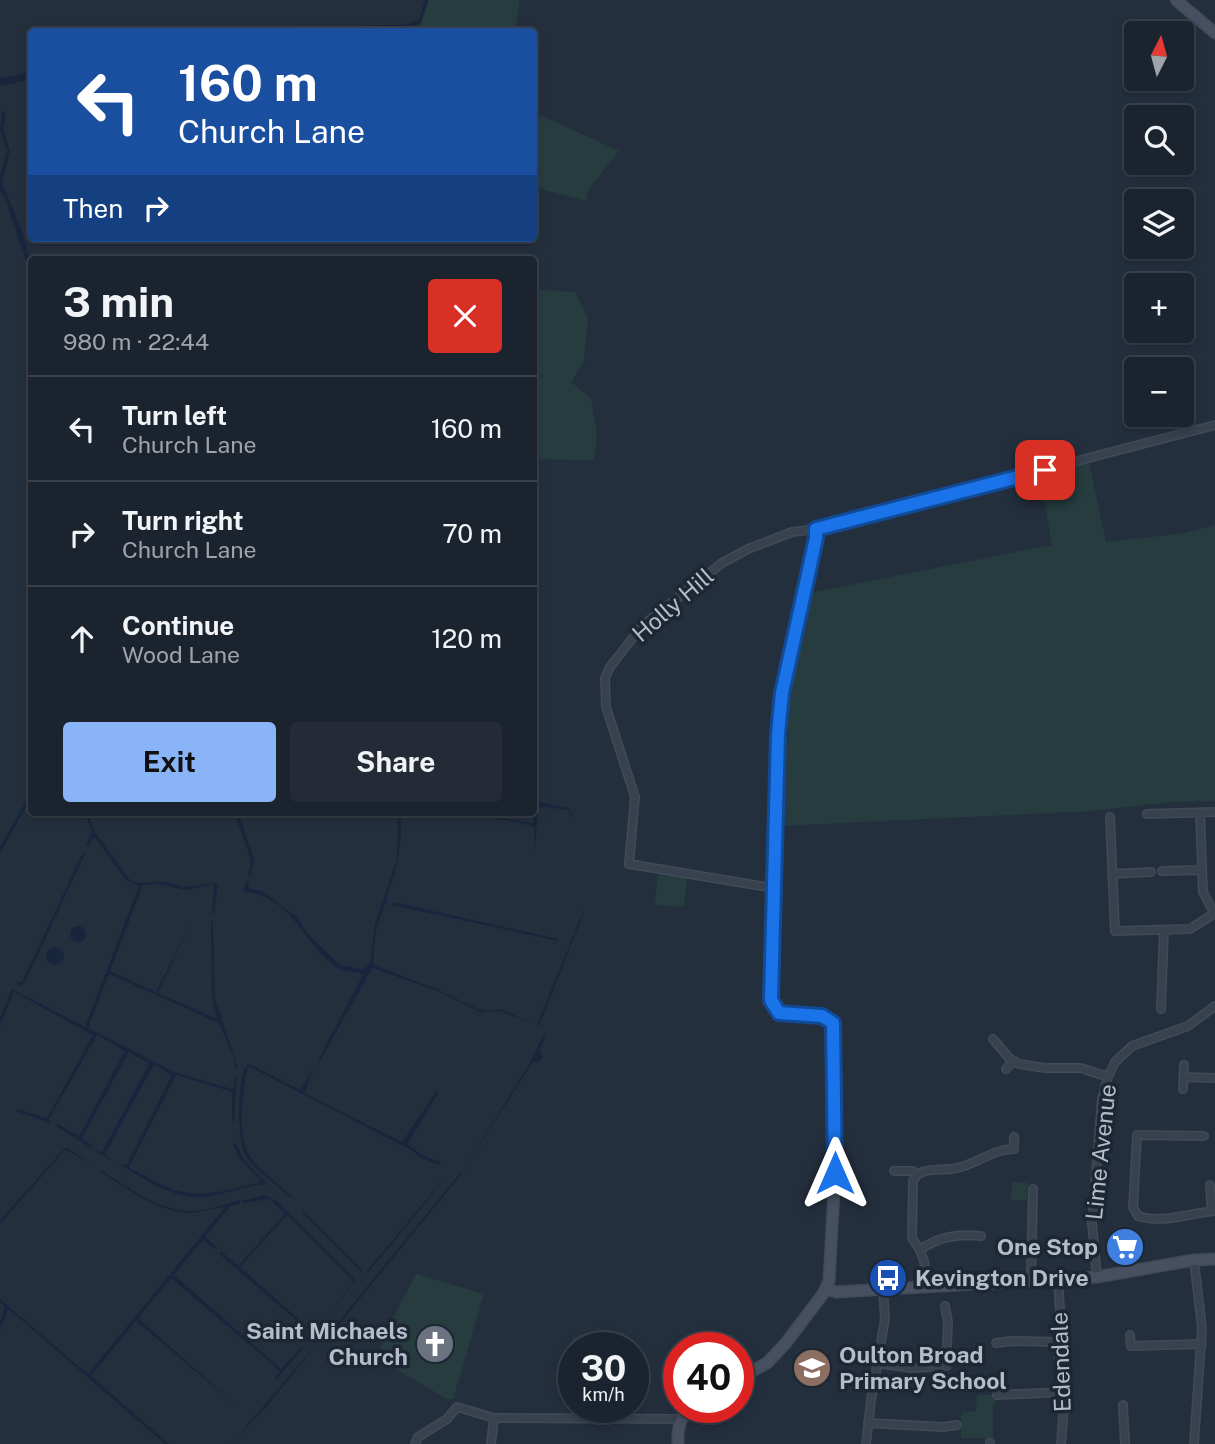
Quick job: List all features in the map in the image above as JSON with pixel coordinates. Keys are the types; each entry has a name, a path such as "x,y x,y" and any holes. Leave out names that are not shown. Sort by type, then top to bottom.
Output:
{"street":[{"path":"1176,0 1215,33"},
{"name":"Holly Hill","path":"773,888 629,864 635,797 607,707 605,678 610,667 642,626 722,564 748,549 792,532 816,529 1215,425"},
{"path":"754,1370 767,1363 785,1344 826,1289 830,1272 835,1173 834,1030 829,1018 785,1015 774,1008 771,1000 782,693 816,529"},
{"path":"1110,817 1115,931 1190,929 1214,913 1203,892 1200,812"},
{"path":"1147,814 1215,812"},
{"path":"1163,871 1201,870"},
{"path":"1112,874 1151,872"},
{"path":"1161,1009 1166,970 1164,930"},
{"name":"Lime Avenue","path":"1097,1277 1092,1223 1101,1099 1108,1077 1115,1062 1132,1045 1188,1026 1215,1006"},
{"path":"993,1039 1013,1061 1027,1066 1081,1068 1108,1077"},
{"path":"1006,1069 1013,1061"},
{"path":"1183,1089 1184,1065"},
{"path":"1184,1077 1215,1078"},
{"path":"1128,1135 1198,1139"},
{"path":"1137,1135 1133,1207 1138,1216 1146,1219 1175,1218 1214,1211 1210,1185"},
{"path":"927,1287 927,1272 920,1250 912,1238 913,1181 926,1170 960,1168 998,1150 1014,1149 1014,1138"},
{"path":"894,1171 913,1171 917,1175"},
{"path":"1031,1281 1037,1201 1033,1189"},
{"path":"920,1250 931,1242 948,1237 981,1236"},
{"path":"826,1289 836,1292 1097,1277 1194,1260 1215,1259"},
{"path":"1194,1260 1202,1321 1194,1444"},
{"name":"Edendale","path":"1058,1279 1060,1309 1057,1342 1065,1392 1061,1444"},
{"path":"866,1444 886,1320 883,1289"},
{"path":"877,1363 912,1368 950,1365 945,1306"},
{"path":"1130,1335 1130,1346 1202,1344"},
{"path":"996,1343 1057,1342"},
{"path":"997,1395 1065,1392"},
{"path":"1123,1405 1125,1444"},
{"path":"415,1444 418,1437 447,1419 457,1407 494,1418 663,1419"},
{"path":"491,1444 494,1418"},
{"path":"678,1444 680,1423"},
{"path":"868,1423 933,1427 957,1425"}],"green space":[{"path":"429,0 520,0 515,28 418,28"},
{"path":"537,113 619,151 589,188 586,201 537,188"},
{"path":"537,288 575,292 588,318 584,361 571,382 591,399 597,434 594,460 537,459"},
{"path":"1089,462 1106,542 1186,533 1215,525 1215,801 1171,802 1092,811 780,826 788,735 788,696 807,610 814,592 1052,545 1040,475"},
{"path":"658,875 687,878 684,907 655,905"},
{"path":"1012,1182 1028,1183 1027,1200 1011,1200"},
{"path":"416,1274 484,1294 453,1399 447,1399 394,1368 375,1364 389,1326"},
{"path":"977,1395 995,1395 993,1440 961,1438 961,1415 964,1412 976,1411"}],"water":[{"path":"425,0 428,0 421,23 404,28 254,28 403,25 419,20"},
{"path":"28,73 28,81 0,86 0,78"},
{"path":"2,111 6,112 3,128 10,151 2,183 28,251 28,282 26,261 0,190 0,176 7,151 0,130"},
{"path":"28,797 28,803 0,854 0,847"},
{"path":"537,799 538,802 568,808 571,811 572,817 568,810 538,806 535,849 534,827 531,825 483,816 488,816 533,823 533,816 537,816"},
{"path":"86,816 89,816 95,832 130,880 137,883 166,882 183,887 218,883 214,914 214,884 186,890 158,884 143,885 110,971 156,992 190,925 158,993 217,1019 212,997 211,921 213,922 215,998 238,1069 236,1070 234,1058 219,1023 109,974 88,1028 176,1073 233,1089 237,1077 234,1122 232,1092 176,1075 129,1167 165,1186 193,1193 222,1191 261,1182 238,1156 233,1144 236,1143 244,1160 267,1184 210,1196 191,1197 168,1191 117,1163 126,1166 172,1075 154,1064 105,1154 111,1160 95,1151 102,1152 149,1064 129,1052 82,1138 93,1146 91,1148 56,1126 57,1124 79,1136 125,1051 97,1035 49,1119 50,1123 16,1111 17,1109 47,1118 93,1035 14,992 0,1025 0,1018 12,989 85,1027 139,886 125,879 96,839 93,838 89,847 86,845 92,830"},
{"path":"235,816 239,816 254,859 251,876 248,876 251,860"},
{"path":"398,816 400,816 398,857 386,900 388,904 385,904 376,931 373,964 435,988 478,1009 502,1009 531,1023 500,1011 480,1012 438,991 372,968 320,1061 318,1060 363,975 337,968 325,958 296,922 274,902 260,895 243,892 246,881 249,881 248,888 262,891 298,918 307,933 340,965 363,969 370,963 375,924 397,859"},
{"path":"83,852 85,854 24,984 19,986 16,982 22,982"},
{"path":"393,902 558,939 558,941 392,905"},
{"path":"584,909 584,912 539,1026 537,1025"},
{"path":"75,926 81,926 86,934 84,940 75,942 70,937 70,931"},
{"path":"55,947 61,950 64,956 61,962 55,965 49,962 46,956 49,950"},
{"path":"544,1035 546,1036 539,1051 543,1057 539,1062 533,1062 464,1169 528,1066"},
{"path":"249,1064 300,1090 314,1068 304,1093 402,1142 437,1090 438,1093 407,1144 424,1156 441,1162 440,1165 421,1158 411,1150 248,1066 242,1110 245,1144 256,1164 292,1196 290,1197 254,1166 242,1146 240,1092 245,1069"},
{"path":"66,1147 92,1164 65,1150 0,1224 0,1220"},
{"path":"99,1169 143,1196 180,1210 204,1209 240,1200 240,1204 231,1206 205,1236 216,1250 203,1240 174,1275 281,1369 301,1347 303,1348 277,1379 275,1378 280,1371 171,1278 138,1318 240,1409 136,1321 91,1376 169,1444 165,1444 11,1311 8,1311 0,1329 5,1307 0,1299 88,1374 225,1207 187,1213 163,1208 130,1191"},
{"path":"461,1172 329,1337 324,1339"},
{"path":"443,1180 368,1273 366,1272"},
{"path":"265,1195 277,1201 356,1281 322,1322 354,1282 287,1215 240,1267 312,1331 319,1326 306,1342 303,1341 310,1332 219,1254 221,1251 238,1266 285,1214 269,1199 242,1201"},
{"path":"304,1211 363,1271 362,1273 302,1213"},
{"path":"315,1347 267,1406 231,1444 309,1353"}],"place":[{"name":"One Stop","path":"1125,1247"},
{"name":"Kevington Drive","path":"888,1278"},
{"name":"Saint Michaels Church","path":"435,1344"},
{"name":"Oulton Broad Primary School","path":"812,1368"}],"route":[{"path":"835,1173 833,1023 822,1016 779,1013 771,1000 778,734 782,693 816,529 1045,470"}]}
